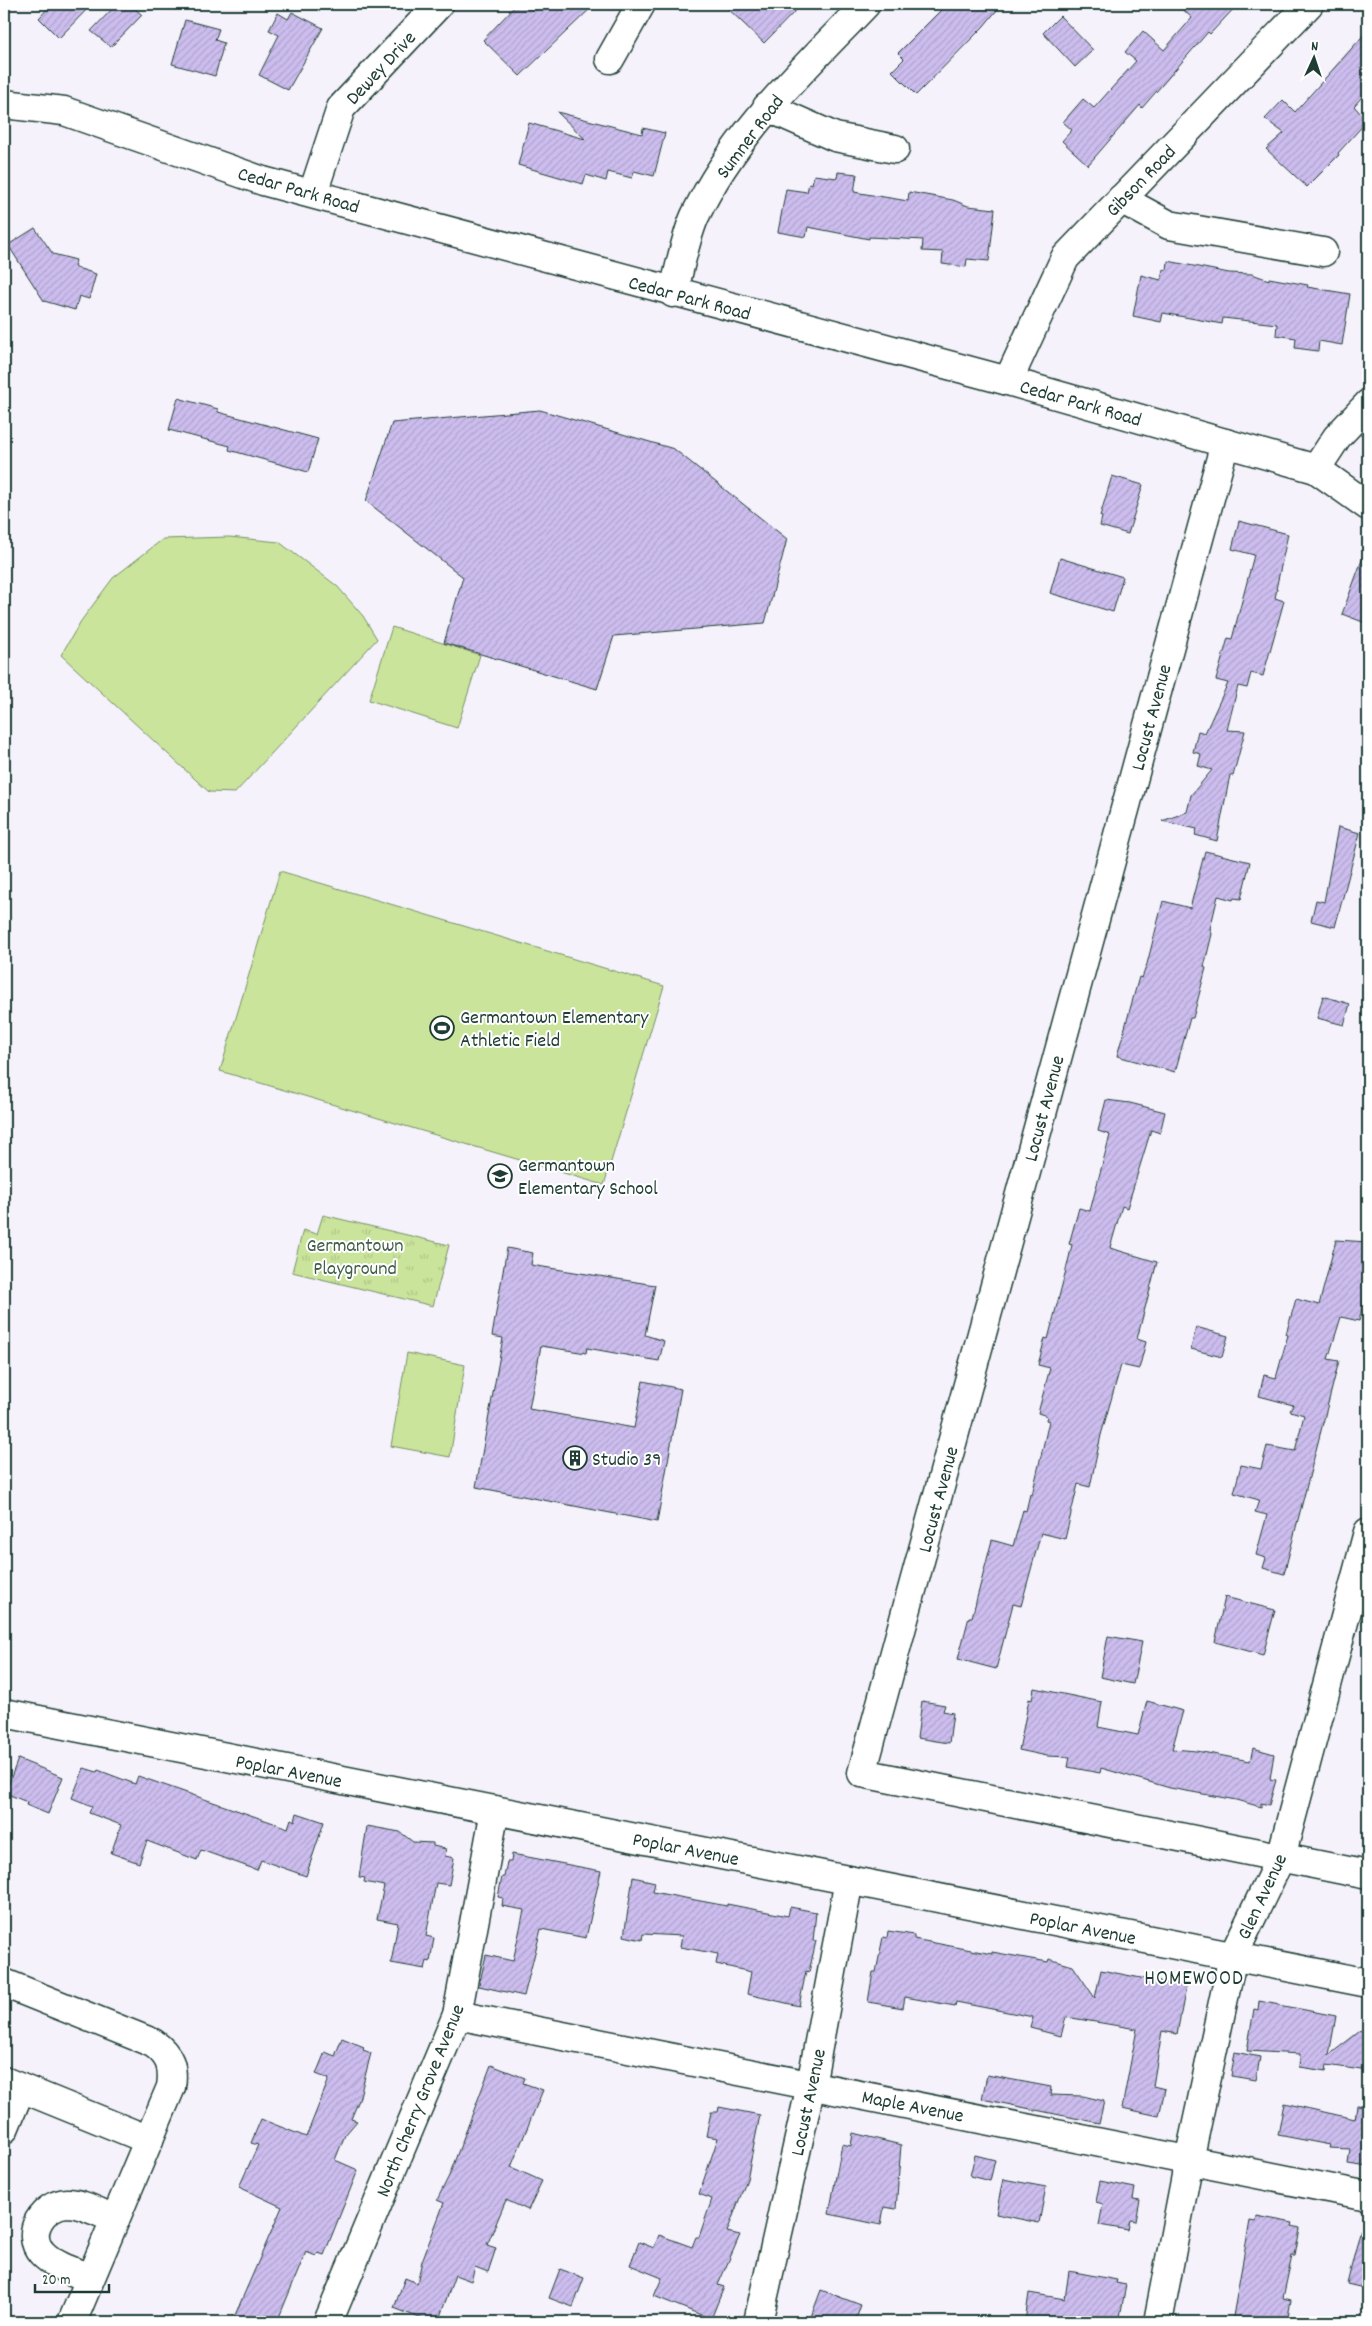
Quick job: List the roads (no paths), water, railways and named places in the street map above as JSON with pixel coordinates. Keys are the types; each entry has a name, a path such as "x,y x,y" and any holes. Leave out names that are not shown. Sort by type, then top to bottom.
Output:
{"street":[{"name":"Dewey Drive","path":"313,193 341,108 439,4"},
{"path":"610,59 641,4"},
{"name":"Sumner Road","path":"673,293 694,217 726,159 767,107 866,4"},
{"name":"Gibson Road","path":"1008,381 1064,258 1309,4"},
{"name":"Cedar Park Road","path":"4,104 64,111 264,181 673,293 1008,381 1316,469 1368,506"},
{"path":"767,107 835,137 895,149"},
{"path":"1121,199 1169,225 1323,252"},
{"path":"1316,469 1337,437 1368,404"},
{"name":"Locust Avenue","path":"1225,443 862,1772 1280,1857"},
{"name":"Glen Avenue","path":"1158,2322 1189,2160 1233,1956 1280,1857 1368,1532"},
{"name":"Poplar Avenue","path":"4,1713 1368,1983"},
{"name":"North Cherry Grove Avenue","path":"328,2322 457,2015 495,1810"},
{"path":"1280,1857 1368,1875"},
{"name":"Locust Avenue","path":"758,2322 811,2085 849,1880"},
{"path":"4,1983 153,2043 163,2050 170,2061 173,2074 171,2088 72,2322"},
{"name":"Maple Avenue","path":"457,2015 1368,2196"},
{"path":"4,2129 12,2084 148,2140"},
{"path":"90,2278 62,2266 41,2252 36,2241 38,2221 44,2211 56,2205 68,2203 115,2219"}],"place":[{"name":"Germantown Elementary Athletic Field","path":"442,1028"},
{"name":"Germantown Elementary School","path":"500,1176"},
{"name":"Studio 39","path":"575,1458"}],"district":[{"name":"HOMEWOOD","path":"1194,1977"}],"park label":[{"name":"Germantown Playground","path":"355,1256"}]}
